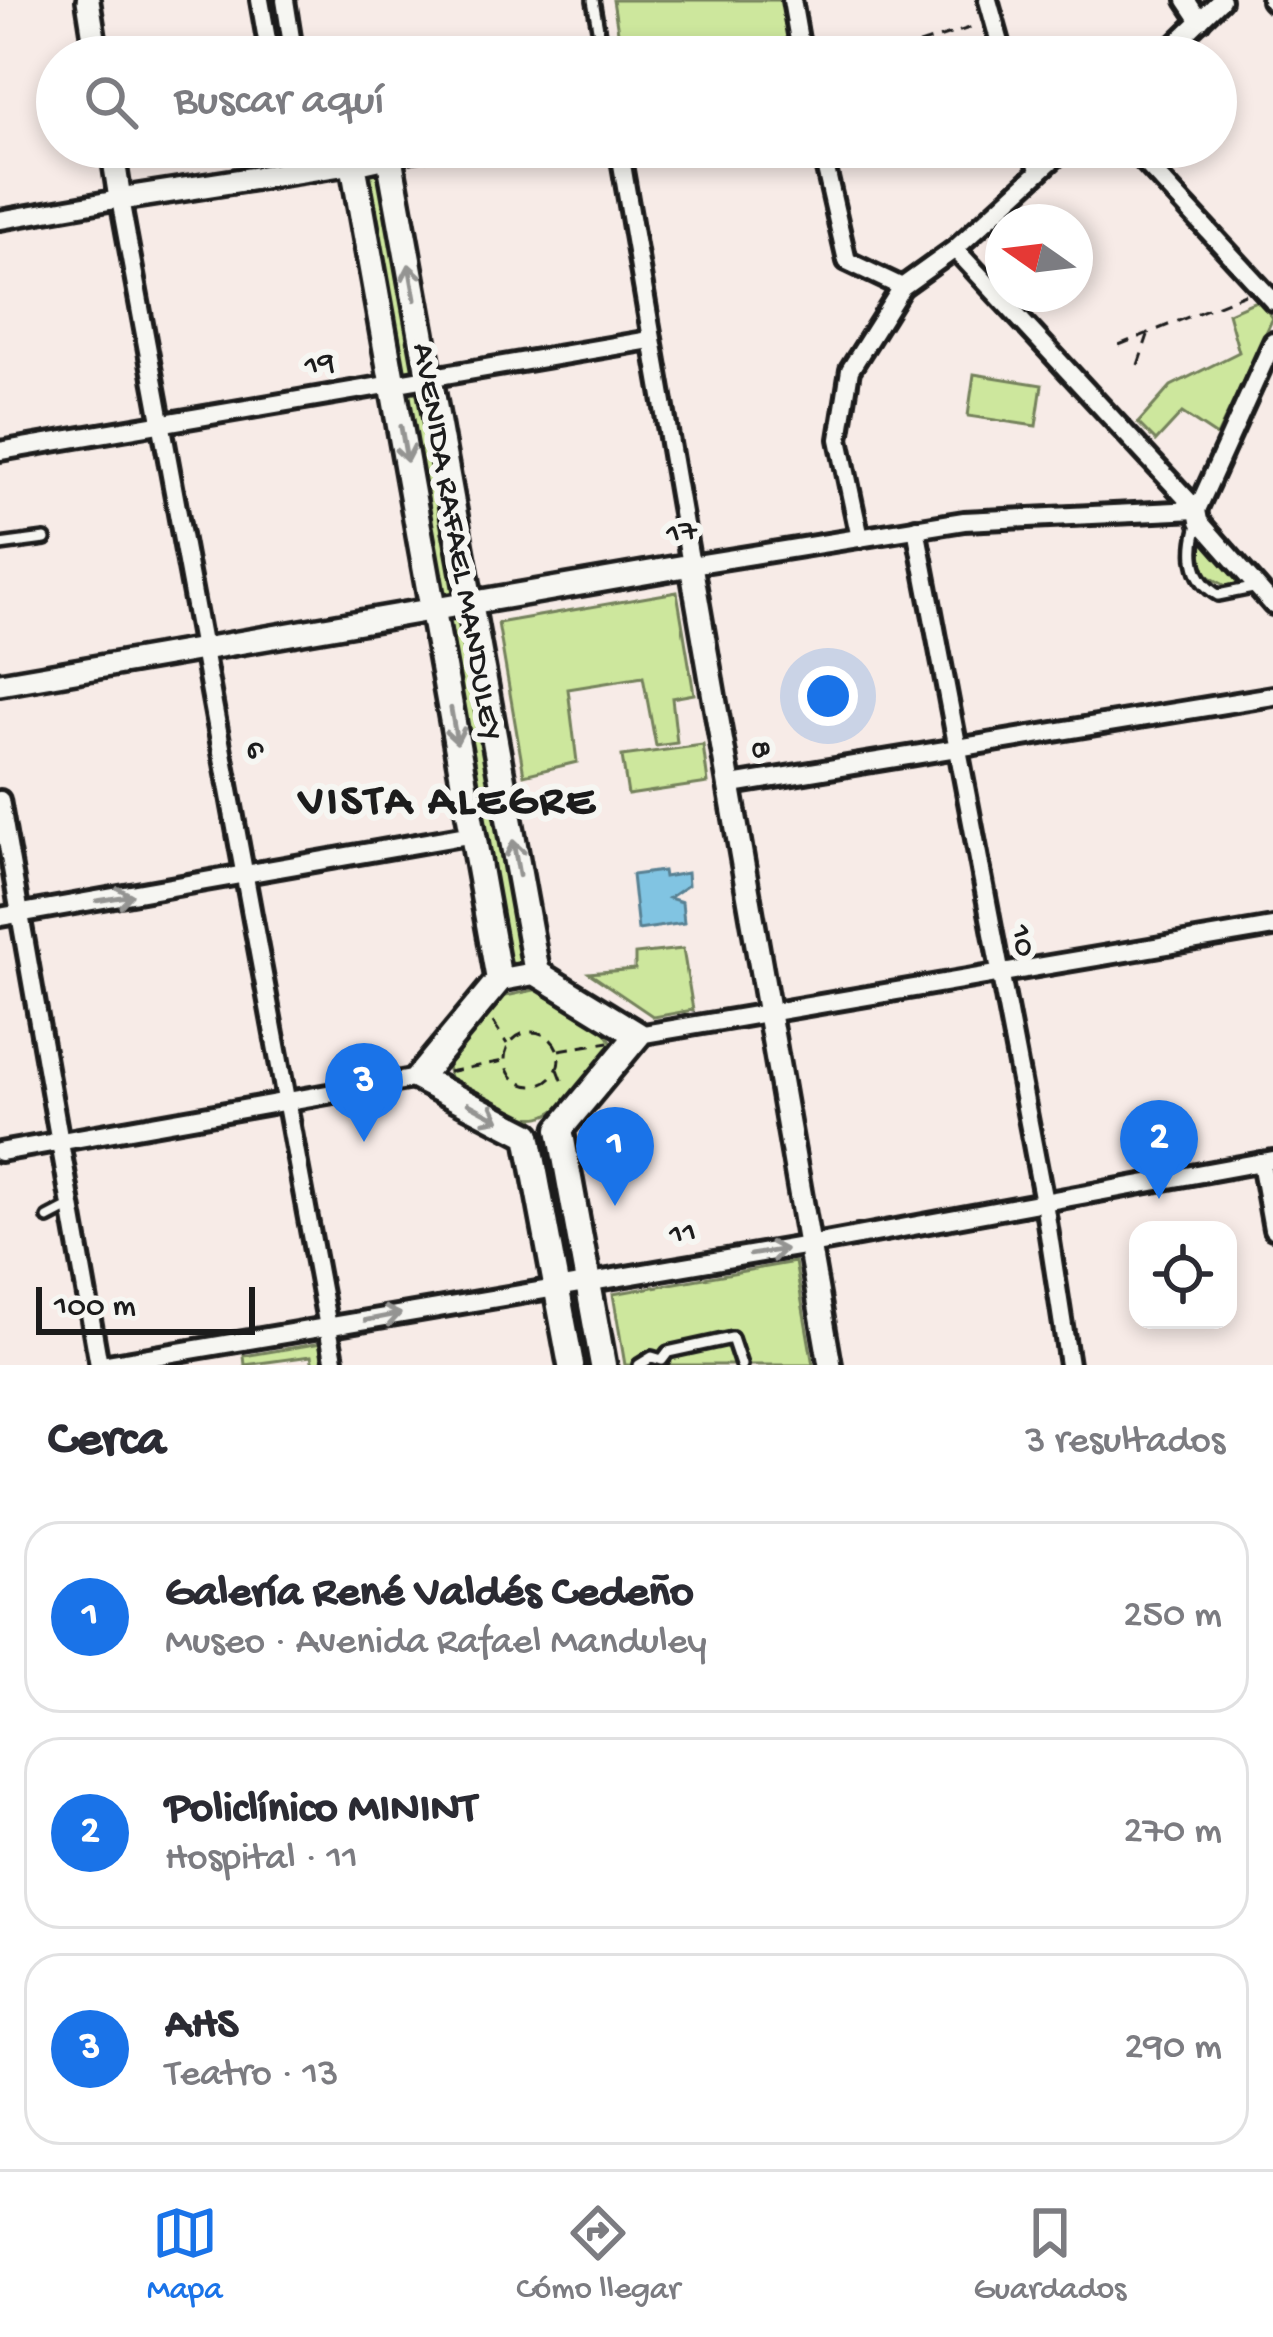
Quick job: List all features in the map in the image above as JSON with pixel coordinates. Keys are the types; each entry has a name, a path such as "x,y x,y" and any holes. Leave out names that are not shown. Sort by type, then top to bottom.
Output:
{"main road":[{"name":"AVENIDA RAFAEL MANDULEY","path":"354,168 499,980"},
{"name":"AVENIDA RAFAEL MANDULEY","path":"386,168 537,974"},
{"path":"537,974 638,1035 560,1129 603,1365"},
{"path":"499,980 418,1078 528,1135 571,1365"}],"street":[{"path":"88,0 94,36"},
{"path":"260,0 267,36"},
{"path":"285,0 291,36"},
{"path":"792,0 798,36"},
{"path":"988,0 998,36"},
{"path":"1186,0 1200,21"},
{"path":"1184,36 1221,0"},
{"name":"6","path":"115,168 335,1365"},
{"path":"0,220 321,168"},
{"name":"8","path":"622,168 830,1365"},
{"path":"826,168 847,261 902,287"},
{"path":"860,538 839,440 850,370 902,287 955,249 1041,168"},
{"path":"1150,168 1267,294"},
{"path":"955,249 1198,515 1273,605"},
{"name":"19","path":"0,452 650,340"},
{"path":"1198,515 1273,342"},
{"name":"17","path":"0,685 964,520 1198,515"},
{"name":"10","path":"916,529 997,975 1044,1202 1069,1365"},
{"path":"732,785 1273,696"},
{"path":"0,800 100,1365"},
{"path":"0,917 473,834"},
{"path":"638,1035 1273,927"},
{"path":"499,980 537,974"},
{"path":"0,1152 418,1078"},
{"path":"528,1135 560,1129"},
{"path":"1267,1161 1273,1229"},
{"name":"11","path":"100,1365 809,1246 1267,1161"}],"lane":[{"path":"593,0 600,36"},
{"path":"1198,515 1194,568 1203,587 1218,595 1258,587"},
{"path":"0,545 45,539"},
{"path":"48,1218 70,1206"},
{"path":"639,1365 652,1357 663,1363 668,1352 732,1339 741,1365"}],"path":[{"path":"946,36 994,21"},
{"path":"1119,345 1267,294"},
{"path":"1138,365 1149,331"},
{"path":"481,1002 508,1046"},
{"path":"534,1032 549,1038 557,1050 554,1073 533,1086 511,1076 505,1060 508,1046 519,1035 534,1032"},
{"path":"557,1050 638,1035"},
{"path":"418,1078 505,1060"}],"green space":[{"path":"613,0 783,0 789,36 619,36"},
{"path":"372,168 381,172 524,959 517,964 507,962 365,175"},
{"path":"1258,300 1273,318 1217,436 1182,413 1156,441 1138,423 1171,386 1239,352 1228,313"},
{"path":"974,374 1042,385 1036,426 968,416"},
{"path":"1204,534 1245,582 1226,586 1204,574 1199,547"},
{"path":"677,592 694,694 672,698 677,743 656,746 643,677 568,689 577,762 524,775 498,623"},
{"path":"703,745 708,783 628,795 622,756"},
{"path":"683,949 693,1010 654,1017 589,973 635,969 635,954"},
{"path":"539,989 604,1030 611,1041 609,1053 568,1100 539,1117 506,1110 451,1081 446,1063 501,997"},
{"path":"551,1142 577,1273 573,1276 566,1276 541,1144"},
{"path":"795,1262 813,1365 625,1365 613,1294"},
{"path":"321,1343 324,1365 313,1365 311,1356 245,1365 244,1356"}],"water":[{"path":"663,871 664,877 687,873 688,885 669,898 682,902 684,923 638,930 632,875"}],"place":[{"name":"AHS","path":"364,1142"},
{"name":"Policlínico MININT","path":"1159,1199"},
{"name":"Galería René Valdés Cedeño","path":"615,1206"}],"district":[{"name":"VISTA ALEGRE","path":"448,803"}]}
